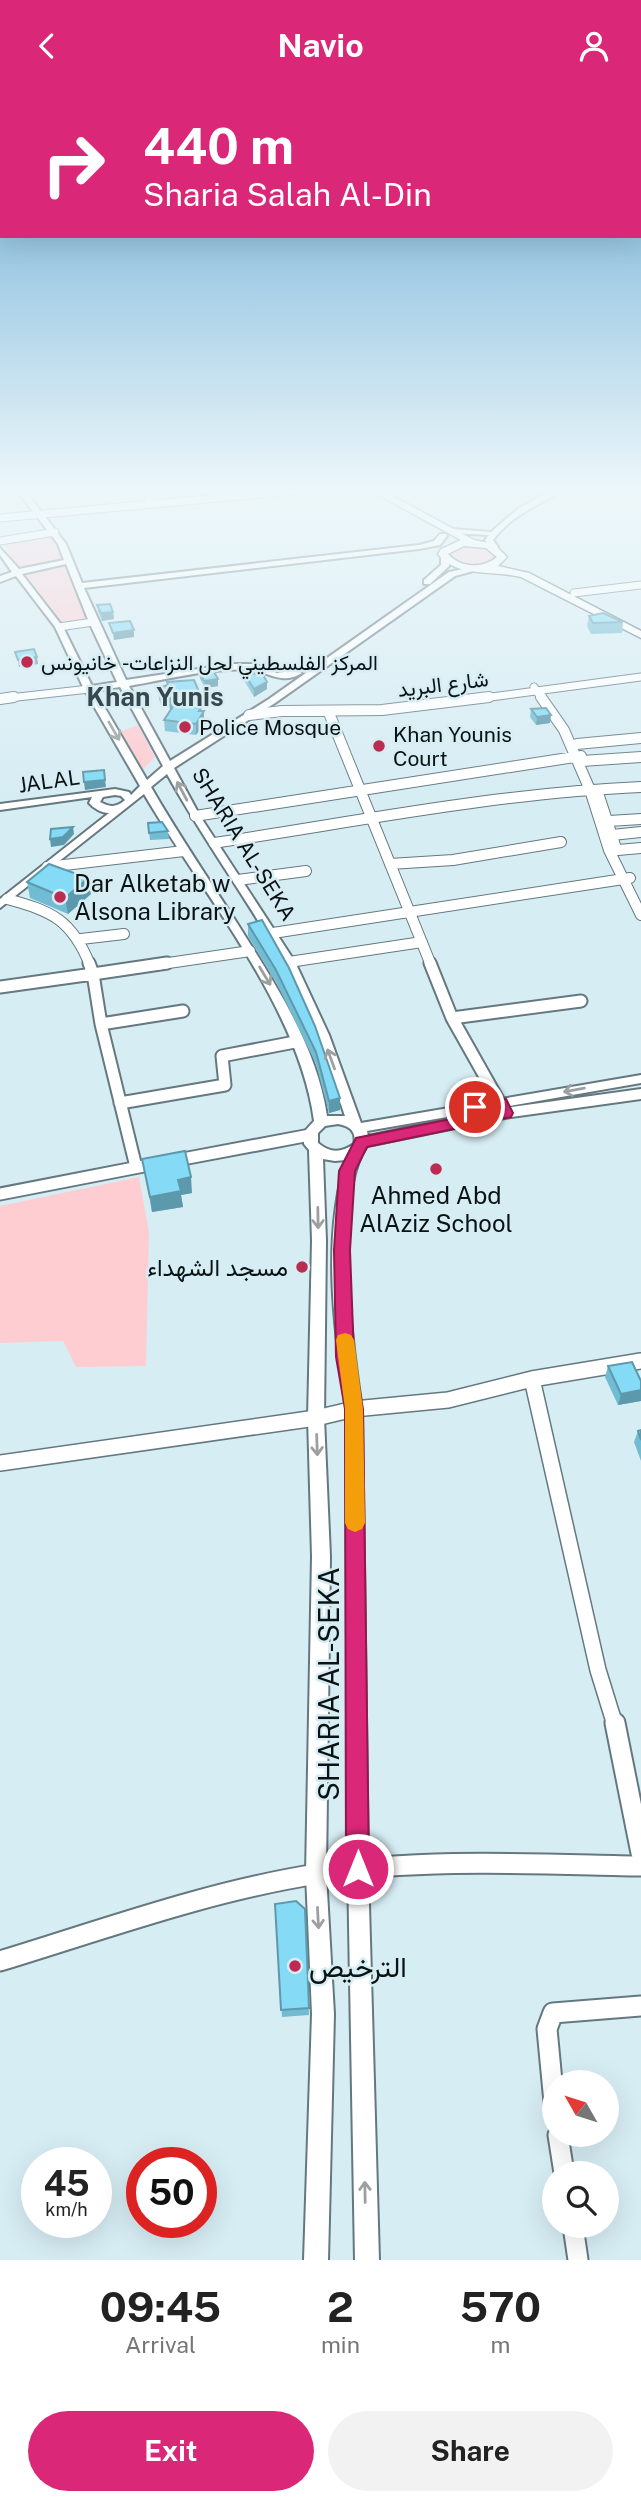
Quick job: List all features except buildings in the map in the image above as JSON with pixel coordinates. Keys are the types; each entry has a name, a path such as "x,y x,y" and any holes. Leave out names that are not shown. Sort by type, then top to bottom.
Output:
{"highway":[{"path":"558,589 641,628"},
{"path":"564,589 641,635"}],"main road":[{"path":"30,589 59,627 91,692 153,800 250,951 283,1010 320,1108 321,1122 313,1142 331,1156 357,1136 641,1079"},
{"name":"SHARIA AL-SEKA","path":"81,589 93,622 125,687 195,816 273,933 289,962 323,1035 357,1136 347,1171 342,1250 345,1357 354,1409 358,1869 367,2260"},
{"path":"2,901 126,803 143,781 416,589"},
{"path":"168,763 271,701 431,589"},
{"path":"91,692 231,667 254,667 276,676 297,673"},
{"path":"2,901 86,828 96,807 96,797 143,781"},
{"path":"106,792 120,792 126,803"},
{"name":"JALAL","path":"0,808 106,792"},
{"name":"JALAL","path":"0,808 61,803 96,807 126,803"},
{"path":"503,1108 641,1094"},
{"path":"321,1122 338,1119 357,1136"},
{"name":"SHARIA AL-SEKA","path":"313,1142 318,1241 316,1418 321,1556 316,1874 323,2014 316,2260"}],"street":[{"path":"579,598 621,589"},
{"path":"59,627 93,622"},
{"name":"شارع البريد","path":"271,701 302,707 363,709 641,676"},
{"path":"538,688 577,744 579,758"},
{"path":"538,688 579,758 609,821 641,915"},
{"name":"شارع البريد","path":"249,715 384,709 538,688"},
{"path":"0,699 91,692"},
{"path":"329,713 375,821 452,1018 503,1108"},
{"path":"577,744 641,738"},
{"path":"195,816 361,788 579,758 641,757"},
{"path":"214,843 593,789 641,787"},
{"path":"593,789 609,850 640,895"},
{"path":"126,803 147,797 153,800"},
{"path":"609,821 641,819"},
{"path":"612,835 641,832"},
{"path":"390,864 453,860 561,842"},
{"path":"618,850 641,848"},
{"path":"47,867 184,851"},
{"path":"238,880 306,870"},
{"path":"273,933 627,879"},
{"path":"2,901 38,907 59,917 81,939 93,974 101,1024 135,1164"},
{"path":"81,939 124,934"},
{"path":"289,962 422,942"},
{"path":"0,987 250,951"},
{"path":"452,1018 581,1001"},
{"path":"101,1024 183,1011"},
{"path":"120,1103 225,1085 222,1056 295,1042"},
{"path":"0,1191 135,1164 313,1142"},
{"path":"0,1463 316,1418 354,1409 448,1399 532,1379 641,1361"},
{"path":"532,1379 598,1670 617,1731 641,1853"},
{"path":"0,1962 227,1894 316,1874 444,1864 641,1866"},
{"path":"551,2070 547,2029 553,2013 641,2006"},
{"path":"575,2238 578,2260"}],"shaded area":[{"path":"37,589 76,589 90,620 61,625"},
{"path":"138,725 155,757 143,769 138,767 120,732"},
{"path":"139,1177 149,1232 146,1366 76,1367 63,1341 0,1343 0,1206"}],"slow traffic":[{"path":"345,1340 345,1357 354,1409 355,1523"}],"place":[{"name":"المركز الفلسطيني لحل النزاعات - خانيونس","path":"27,662"},
{"name":"Police Mosque","path":"185,727"},
{"name":"Khan Younis Court","path":"379,746"},
{"name":"Dar Alketab w Alsona Library","path":"60,897"},
{"name":"Ahmed Abd AlAziz School","path":"436,1169"},
{"name":"مسجد الشهداء","path":"302,1267"},
{"name":"الترخيص","path":"295,1966"}],"district":[{"name":"Khan Yunis","path":"155,696"}],"route":[{"path":"358,1869 354,1409 345,1357 342,1250 347,1171 362,1142 505,1113 500,1103 475,1107"}]}
